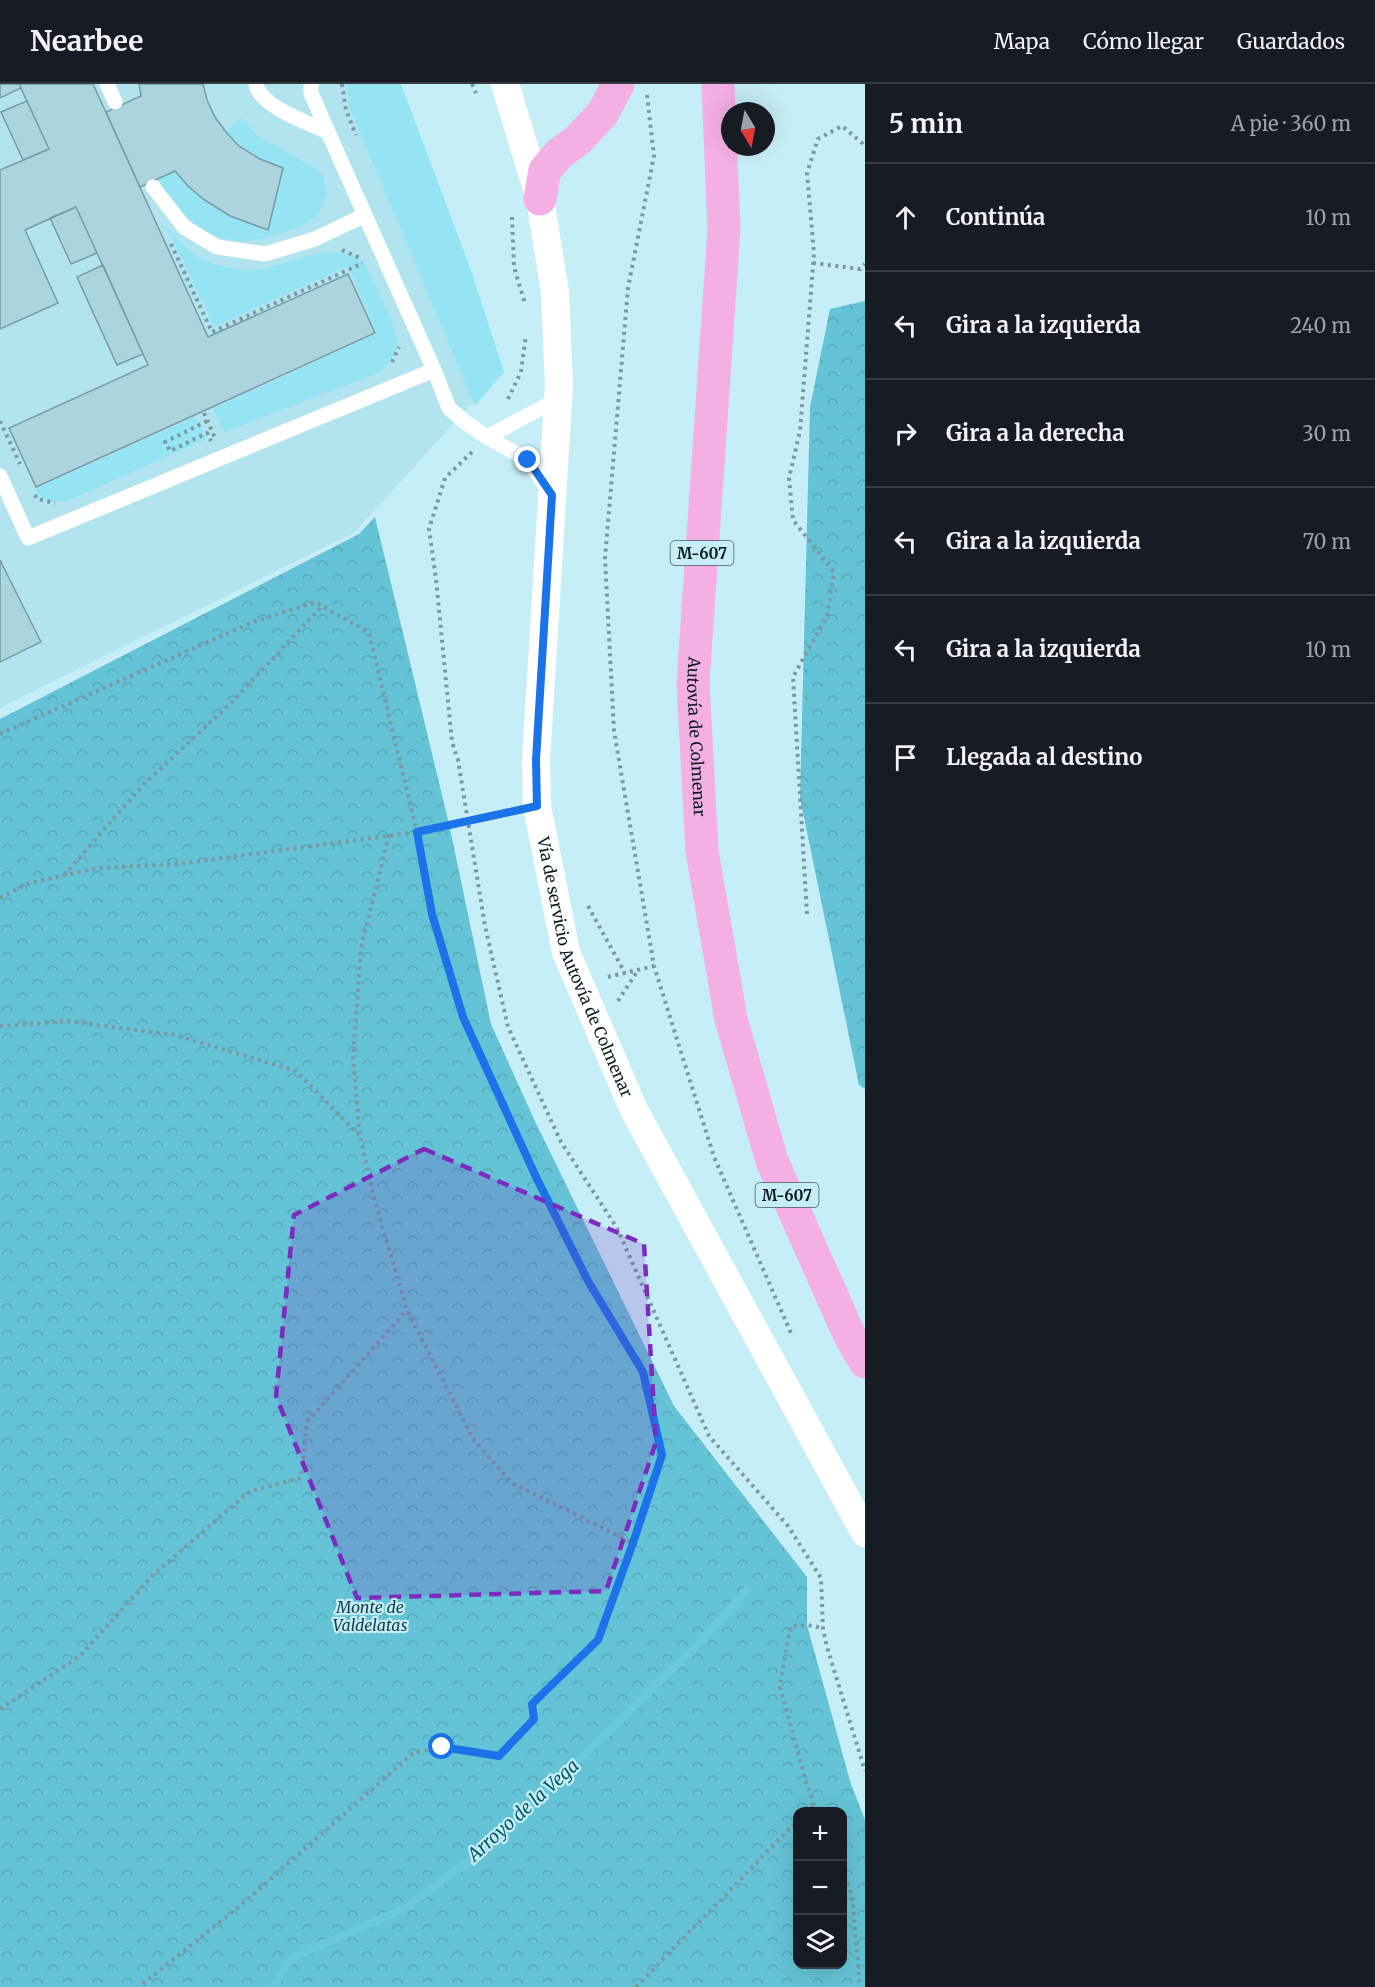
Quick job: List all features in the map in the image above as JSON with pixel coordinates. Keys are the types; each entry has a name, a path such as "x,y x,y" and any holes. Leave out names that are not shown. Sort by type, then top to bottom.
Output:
{"highway":[{"path":"526,206 545,170 603,113 618,84"},
{"name":"Autovía de Colmenar","path":"718,84 724,229 693,683 702,851 730,1019 772,1161 849,1334 865,1362"}],"street":[{"name":"Vía de servicio Autovía de Colmenar","path":"506,84 526,206 555,292 558,399 536,760 537,806 566,952 634,1110 865,1533"}],"lane":[{"path":"107,84 115,102"},
{"path":"256,84 272,106 328,132"},
{"path":"311,84 311,93 449,408 487,437 528,460 552,495"},
{"path":"153,187 184,227 217,247 264,254 315,239 365,215"},
{"path":"0,476 28,538 434,370"},
{"path":"487,437 558,399"}],"path":[{"path":"472,84 477,95"},
{"path":"807,914 793,677 827,616 834,572 793,520 789,478 800,431 813,263 807,173 818,139 842,126 865,148"},
{"path":"526,206 514,267 526,311"},
{"path":"167,235 212,332 366,261 354,254 334,250"},
{"path":"813,263 860,269 865,264"},
{"path":"527,331 521,372 502,413 487,437 445,478 429,529 449,721 485,926 508,1028 561,1142 617,1228 710,1436 788,1526 821,1578 823,1628 827,1647 865,1771"},
{"path":"390,365 396,357 399,339"},
{"path":"204,413 207,422 210,433 170,451 165,442 207,422"},
{"path":"0,421 23,470"},
{"path":"32,489 37,499 60,503"},
{"path":"0,735 253,622 316,602 369,633 417,832 432,914 463,1017 537,1179 583,1271 643,1372 662,1455 598,1640 532,1704 534,1719 499,1756 442,1747 413,1753 246,1900 139,1987"},
{"path":"64,875 144,784 232,702 322,606"},
{"path":"0,898 29,883 98,868 177,864 417,832 537,806"},
{"path":"389,835 361,948 353,1059 360,1136 374,1198 407,1310 473,1439 512,1483 633,1543"},
{"path":"588,905 625,973"},
{"path":"580,984 654,966"},
{"path":"0,1026 67,1021 176,1035 296,1071 360,1136"},
{"path":"0,1709 80,1656 153,1575 250,1491 301,1478 307,1422 407,1310"},
{"path":"814,1807 780,1687 790,1627 807,1625 823,1628"},
{"path":"636,1987 793,1825"},
{"path":"847,1881 852,1895 860,1987"}],"highlighted area":[{"path":"424,1149 644,1244 656,1442 606,1591 357,1598 276,1396 294,1215"}],"shaded area":[{"path":"0,84 395,84 502,370 355,532 0,708"},
{"path":"347,84 401,84 470,267 504,372 475,406 349,106"},
{"path":"242,118 258,136 311,166 323,176 327,193 318,216 293,229 269,237 248,241 228,240 209,233 192,221 175,203 158,179 175,171 195,191 228,214 268,229 283,168 253,153 226,132"},
{"path":"167,227 196,256 232,269 264,269 330,252 355,257 366,265 395,329 397,342 395,353 380,372 224,432 213,409 377,333 348,266 214,327"},
{"path":"195,417 206,439 67,501 53,502 39,498 35,489"}],"green space":[{"path":"865,301 865,1089 859,1085 800,798 810,407 830,309"},
{"name":"Monte de Valdelatas","path":"375,517 449,824 491,1024 533,1117 674,1406 807,1577 807,1625 850,1781 865,1820 865,1987 0,1987 0,719 359,534"}],"building":[{"path":"0,84 19,84 21,88 0,98"},
{"path":"19,84 93,84 208,337 348,274 375,333 36,487 9,428 148,365 76,207 25,230 58,303 0,329 0,170 49,149"},
{"path":"139,84 203,84 215,117 239,146 260,159 283,168 268,230 230,216 203,199 175,171 140,187 106,112 141,96"},
{"path":"27,101 49,149 23,160 1,112"},
{"path":"76,207 97,253 71,264 50,218"},
{"path":"103,265 143,354 117,365 77,277"},
{"path":"0,560 41,642 0,662"}],"waterway":[{"name":"Arroyo de la Vega","path":"273,1987 291,1958 406,1908 493,1843 696,1647 746,1591"}],"route":[{"path":"442,1747 499,1756 534,1719 532,1704 598,1640 662,1455 643,1372 588,1281 537,1179 463,1017 432,914 417,832 537,806 536,760 552,495 528,460"}]}
